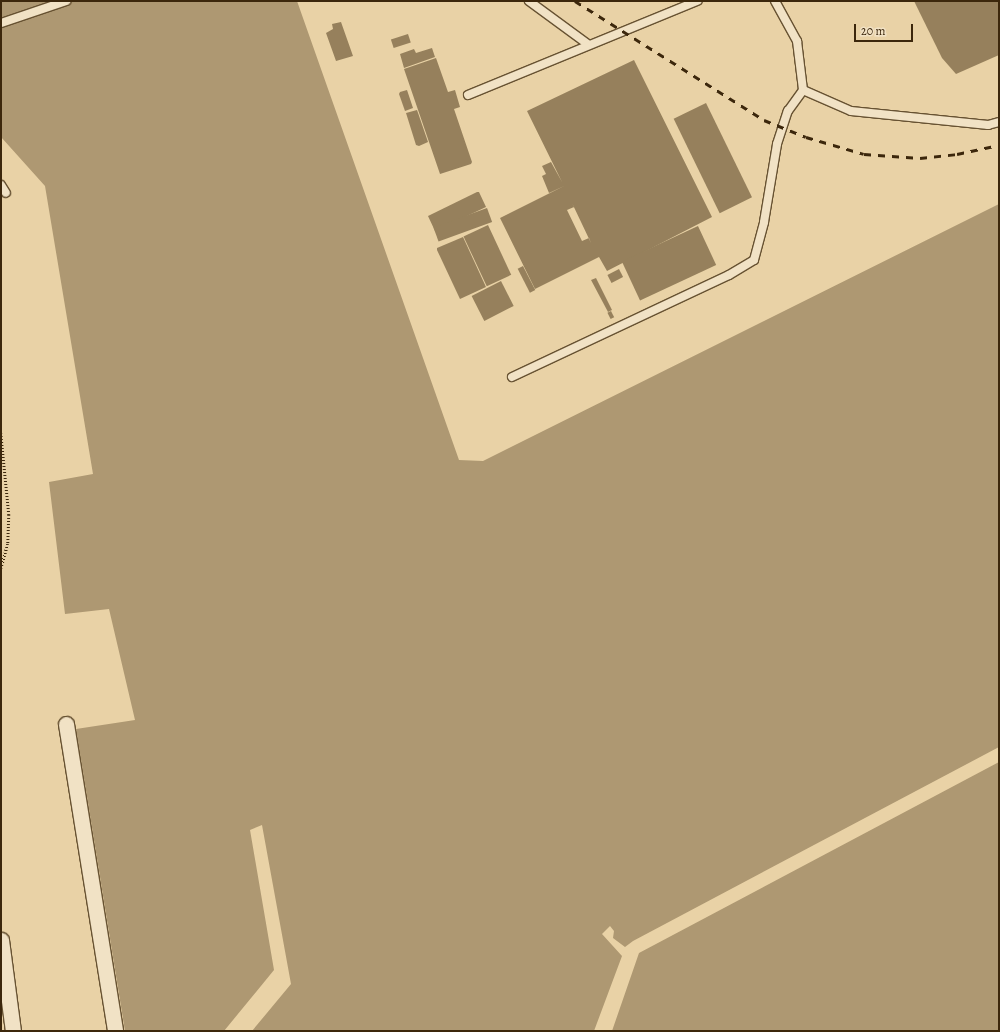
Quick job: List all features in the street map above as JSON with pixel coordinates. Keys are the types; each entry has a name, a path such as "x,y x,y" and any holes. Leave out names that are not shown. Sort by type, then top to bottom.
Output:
{"street":[{"path":"66,724 115,1031"},
{"path":"1,940 14,1031"}],"lane":[{"path":"1,23 66,1"},
{"path":"529,1 590,45"},
{"path":"468,95 697,1"},
{"path":"512,377 729,275 754,260 764,222 777,144 788,112 803,90 797,41 775,1"},
{"path":"803,90 851,112 988,125 999,122"},
{"path":"1,185 6,193"}],"path":[{"path":"1,433 9,515 8,544 1,568"}],"shaded area":[{"path":"1,1 297,1 459,460 483,461 999,204 999,1031 125,1031 76,729 135,720 109,609 65,614 49,482 93,474 45,186 1,137"}],"pier":[{"path":"999,747 999,762 639,953 612,1031 594,1031 622,956 602,934 610,926 614,931 613,938 625,947 633,941"},
{"path":"262,825 291,984 252,1031 224,1031 274,970 250,830"}],"building":[{"path":"914,1 999,1 999,55 956,74 942,58"},
{"path":"341,22 353,56 336,61 326,33 333,29 332,24"},
{"path":"408,34 411,43 394,48 391,40"},
{"path":"432,48 435,57 404,68 400,54 414,49 416,53"},
{"path":"436,58 448,92 455,90 460,107 454,109 472,162 471,164 440,174 404,69"},
{"path":"634,60 712,217 607,271 599,257 535,289 500,218 564,186 549,193 542,176 546,174 542,166 551,162 562,182 527,111","holes":["574,207 589,238 582,241 567,210"]},
{"path":"407,90 413,108 405,111 399,94 400,92"},
{"path":"706,103 752,197 720,213 674,119"},
{"path":"417,110 428,142 419,146 416,145 406,113"},
{"path":"479,192 486,207 435,231 428,216"},
{"path":"487,208 492,222 439,242 433,227"},
{"path":"488,225 511,275 487,286 464,236"},
{"path":"698,226 716,265 640,300 622,261"},
{"path":"463,237 486,287 460,299 437,248"},
{"path":"523,266 535,290 530,293 518,269"},
{"path":"619,269 623,277 612,283 607,275"},
{"path":"596,278 612,310 608,312 591,280"},
{"path":"501,281 514,306 484,321 472,296"},
{"path":"611,311 614,317 611,319 607,313"}],"railway":[{"path":"575,1 764,120 806,137 864,154 920,158 957,154 999,145"}]}
